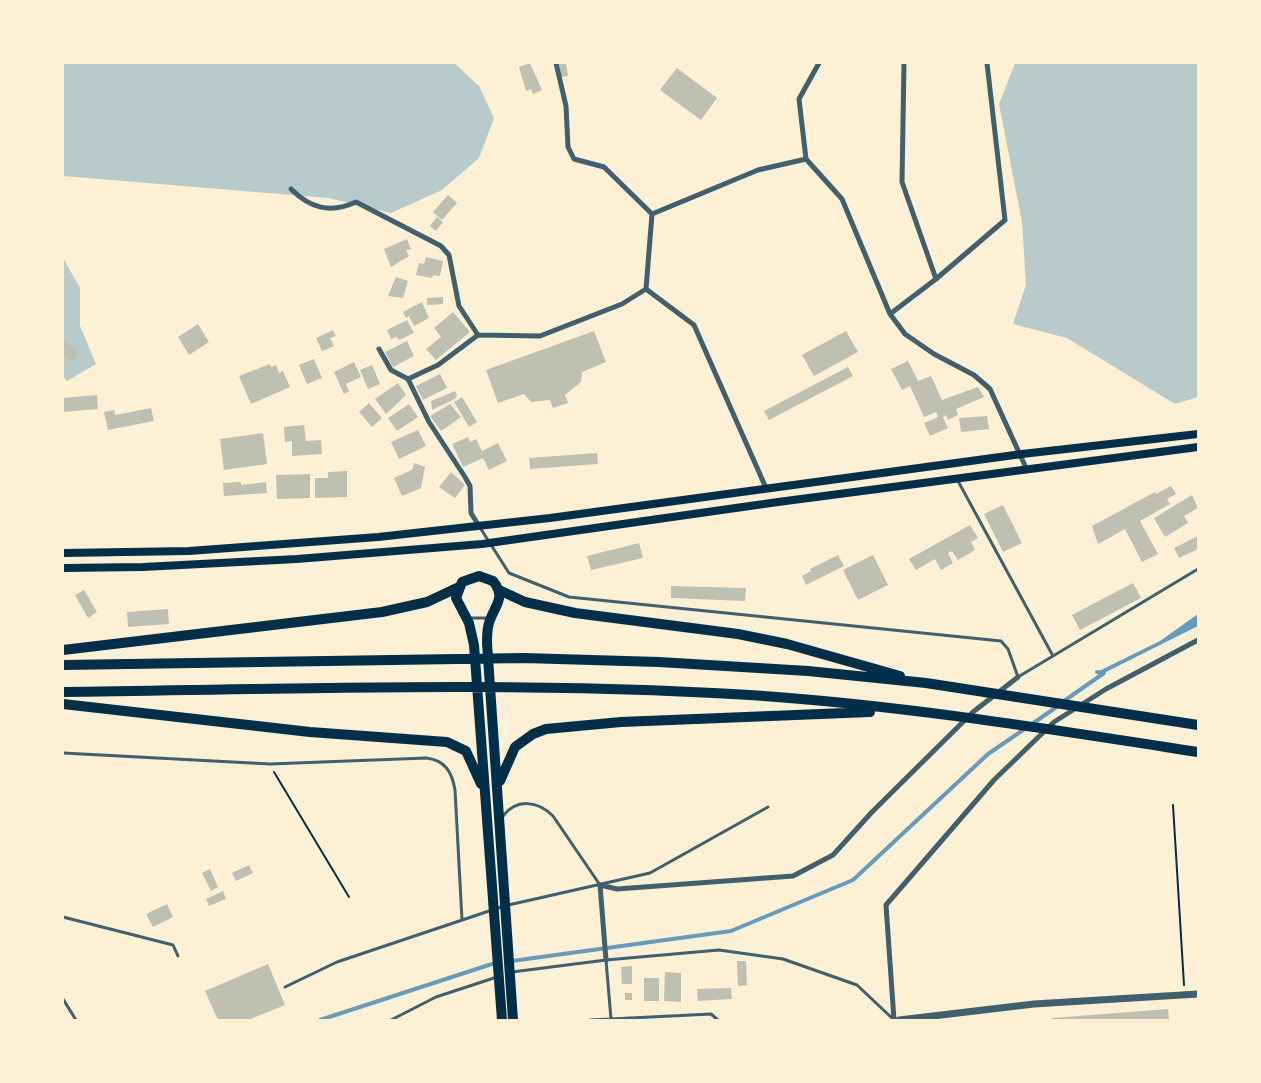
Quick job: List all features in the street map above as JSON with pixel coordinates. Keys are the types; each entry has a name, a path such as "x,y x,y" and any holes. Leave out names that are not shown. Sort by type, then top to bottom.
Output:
{"highway":[{"path":"63,650 382,612 427,602 459,587 467,579 481,576 493,581 499,590 500,603 493,614 487,643 500,819 499,883 505,988 502,1020"},
{"path":"459,587 456,601 469,623 474,645 487,804 499,883"},
{"path":"499,590 525,602 575,613 738,633 787,644 926,683"},
{"path":"63,664 524,658 670,662 808,671 926,683 1198,725"},
{"path":"63,692 523,686 749,695 909,710 1198,752"},
{"path":"63,704 310,732 447,742 459,746 471,759 487,804"},
{"path":"498,791 502,772 515,747 533,734 546,729 621,722 909,710"},
{"path":"505,988 513,1020"}],"main road":[{"path":"63,553 274,546 479,526 1020,454 1198,434"},
{"path":"63,568 143,567 297,559 490,543 1198,447"}],"street":[{"path":"556,63 566,106 568,147 574,159 604,167 652,214"},
{"path":"819,63 799,99 806,159 842,199 890,314 905,334 934,354 974,375 990,389 1027,470"},
{"path":"904,63 903,182 936,279"},
{"path":"890,314 936,279 1005,220 987,63"},
{"path":"652,214 758,170 806,159"},
{"path":"291,189 306,204 341,209 356,202 441,246 449,255 459,306 478,335"},
{"path":"646,289 652,214"},
{"path":"408,380 438,364 478,335 540,336 622,304 646,289"},
{"path":"646,289 694,325 766,488"},
{"path":"379,349 391,370 408,380 429,422 454,457 470,486 471,513 479,526"},
{"path":"1198,640 1106,689 1054,722 994,780 886,905 896,1020 1034,1004 1198,994"},
{"path":"606,960 600,885 617,889 793,876 833,855 872,812 974,712 1018,677"}],"lane":[{"path":"957,478 1053,656"},
{"path":"479,526 509,573 569,597 1001,641 1008,649 1018,677 1198,569"},
{"path":"463,614 477,620 493,614"},
{"path":"63,753 270,764 426,758 444,764 452,775 455,790 462,920"},
{"path":"500,819 507,810 519,804 531,803 543,807 553,816 600,885"},
{"path":"285,987 337,962 504,906 650,873 768,807"},
{"path":"63,918 173,945 178,956"},
{"path":"391,1020 436,997 520,970 719,950 783,959 857,985 896,1020"},
{"path":"606,960 611,1019"},
{"path":"63,999 76,1020"},
{"path":"590,1020 711,1014 718,1020"}],"path":[{"path":"270,764 348,897"},
{"path":"1173,805 1185,995"}],"shaded area":[{"path":"63,63 454,63 479,86 494,118 479,158 442,190 391,213 328,198 63,176"},
{"path":"1015,63 1198,63 1198,397 1175,404 1067,338 1013,324 1026,285 1022,222 999,104"},
{"path":"63,258 80,288 80,326 96,364 67,381 63,376"}],"water":[{"path":"1198,614 1198,626 1104,673 1097,672 1160,641"}],"building":[{"path":"530,63 542,90 533,94 531,89 526,91 519,67"},
{"path":"559,63 566,63 568,76 561,77"},
{"path":"677,68 717,98 701,120 660,90"},
{"path":"448,195 457,203 442,220 433,212"},
{"path":"437,217 443,222 436,231 430,226"},
{"path":"407,239 411,249 406,250 409,256 391,267 384,249"},
{"path":"426,257 443,261 440,276 433,275 432,278 416,275 419,263 424,264"},
{"path":"396,277 408,281 403,298 388,296"},
{"path":"443,297 443,304 427,305 427,298"},
{"path":"422,302 429,318 414,326 409,316 406,318 403,312"},
{"path":"453,312 470,332 436,360 426,349 441,337 434,328"},
{"path":"407,320 414,333 399,340 397,337 391,339 387,330"},
{"path":"198,324 209,342 189,355 178,337"},
{"path":"333,330 336,336 330,338 334,346 322,351 316,338"},
{"path":"594,331 606,362 582,372 581,382 565,395 568,403 553,408 550,400 531,402 524,394 498,403 486,370"},
{"path":"846,331 858,352 814,376 802,355"},
{"path":"63,339 79,353 71,362 63,355"},
{"path":"407,341 414,356 393,367 385,352"},
{"path":"314,359 322,378 307,384 299,365"},
{"path":"908,361 918,381 931,376 942,400 978,387 984,397 956,409 958,415 948,420 946,415 943,417 948,428 930,436 924,423 938,417 936,412 924,417 910,386 902,390 891,369"},
{"path":"354,362 361,377 346,384 349,391 344,394 334,372"},
{"path":"270,364 271,367 276,365 279,373 283,371 290,387 251,404 239,376"},
{"path":"372,365 380,384 368,389 360,370"},
{"path":"848,367 853,376 769,420 764,411"},
{"path":"440,374 447,388 423,400 416,386"},
{"path":"398,383 406,395 386,414 375,399"},
{"path":"455,391 457,395 455,399 432,410 431,401"},
{"path":"97,395 98,409 63,412 63,398"},
{"path":"462,397 477,422 469,427 454,402"},
{"path":"369,403 382,418 372,427 359,412"},
{"path":"409,404 418,417 397,431 388,418"},
{"path":"450,404 461,417 441,431 430,416"},
{"path":"151,408 154,421 108,430 104,412 114,410 115,415"},
{"path":"987,416 989,429 961,432 959,418"},
{"path":"304,425 306,441 321,440 322,454 292,456 292,441 285,442 284,427"},
{"path":"418,430 426,446 399,459 391,442"},
{"path":"263,433 267,464 224,470 220,439"},
{"path":"468,437 470,442 476,439 482,451 498,443 507,461 489,470 483,458 463,467 452,444"},
{"path":"597,453 598,464 530,469 529,458"},
{"path":"414,463 425,467 421,488 402,496 394,478 412,470"},
{"path":"347,471 347,497 315,498 315,478 328,478 328,472"},
{"path":"451,472 465,485 455,498 439,487"},
{"path":"310,474 310,498 277,499 276,475"},
{"path":"241,482 241,485 266,482 267,493 224,496 223,483"},
{"path":"1171,486 1176,494 1167,499 1170,504 1140,521 1158,554 1142,562 1125,529 1098,544 1092,526 1155,492 1156,494"},
{"path":"1192,495 1198,508 1184,516 1188,523 1165,537 1154,518"},
{"path":"1003,505 1022,543 1003,552 984,514"},
{"path":"970,525 978,538 971,542 975,550 958,560 952,551 948,553 953,563 941,570 935,559 916,570 909,559"},
{"path":"1198,536 1198,549 1179,558 1174,548"},
{"path":"639,543 643,558 591,570 587,556"},
{"path":"838,555 844,566 806,585 802,576 811,571 810,569"},
{"path":"873,555 888,585 858,600 843,570"},
{"path":"1133,583 1141,598 1080,630 1072,615"},
{"path":"671,586 746,588 745,601 671,598"},
{"path":"84,590 97,612 88,618 75,595"},
{"path":"168,609 169,624 128,627 127,612"},
{"path":"249,865 253,873 236,881 232,873"},
{"path":"210,869 218,887 211,891 202,873"},
{"path":"223,891 226,899 209,906 206,899"},
{"path":"167,904 173,917 153,927 146,914"},
{"path":"737,961 746,961 747,985 738,986"},
{"path":"268,964 285,1005 248,1020 218,1020 205,991"},
{"path":"632,966 632,984 622,984 621,967"},
{"path":"665,972 681,973 681,1002 664,1001"},
{"path":"644,978 659,978 659,1001 644,1001"},
{"path":"731,988 732,999 698,1001 697,989"},
{"path":"625,993 632,993 632,1000 625,1000"},
{"path":"1168,1009 1169,1020 1052,1020 1052,1018"}],"waterway":[{"path":"1064,701 1104,673 1097,672"},
{"path":"1032,724 1058,706"},
{"path":"512,961 731,931 853,880 988,754 1026,728"},
{"path":"320,1020 495,963"}]}
